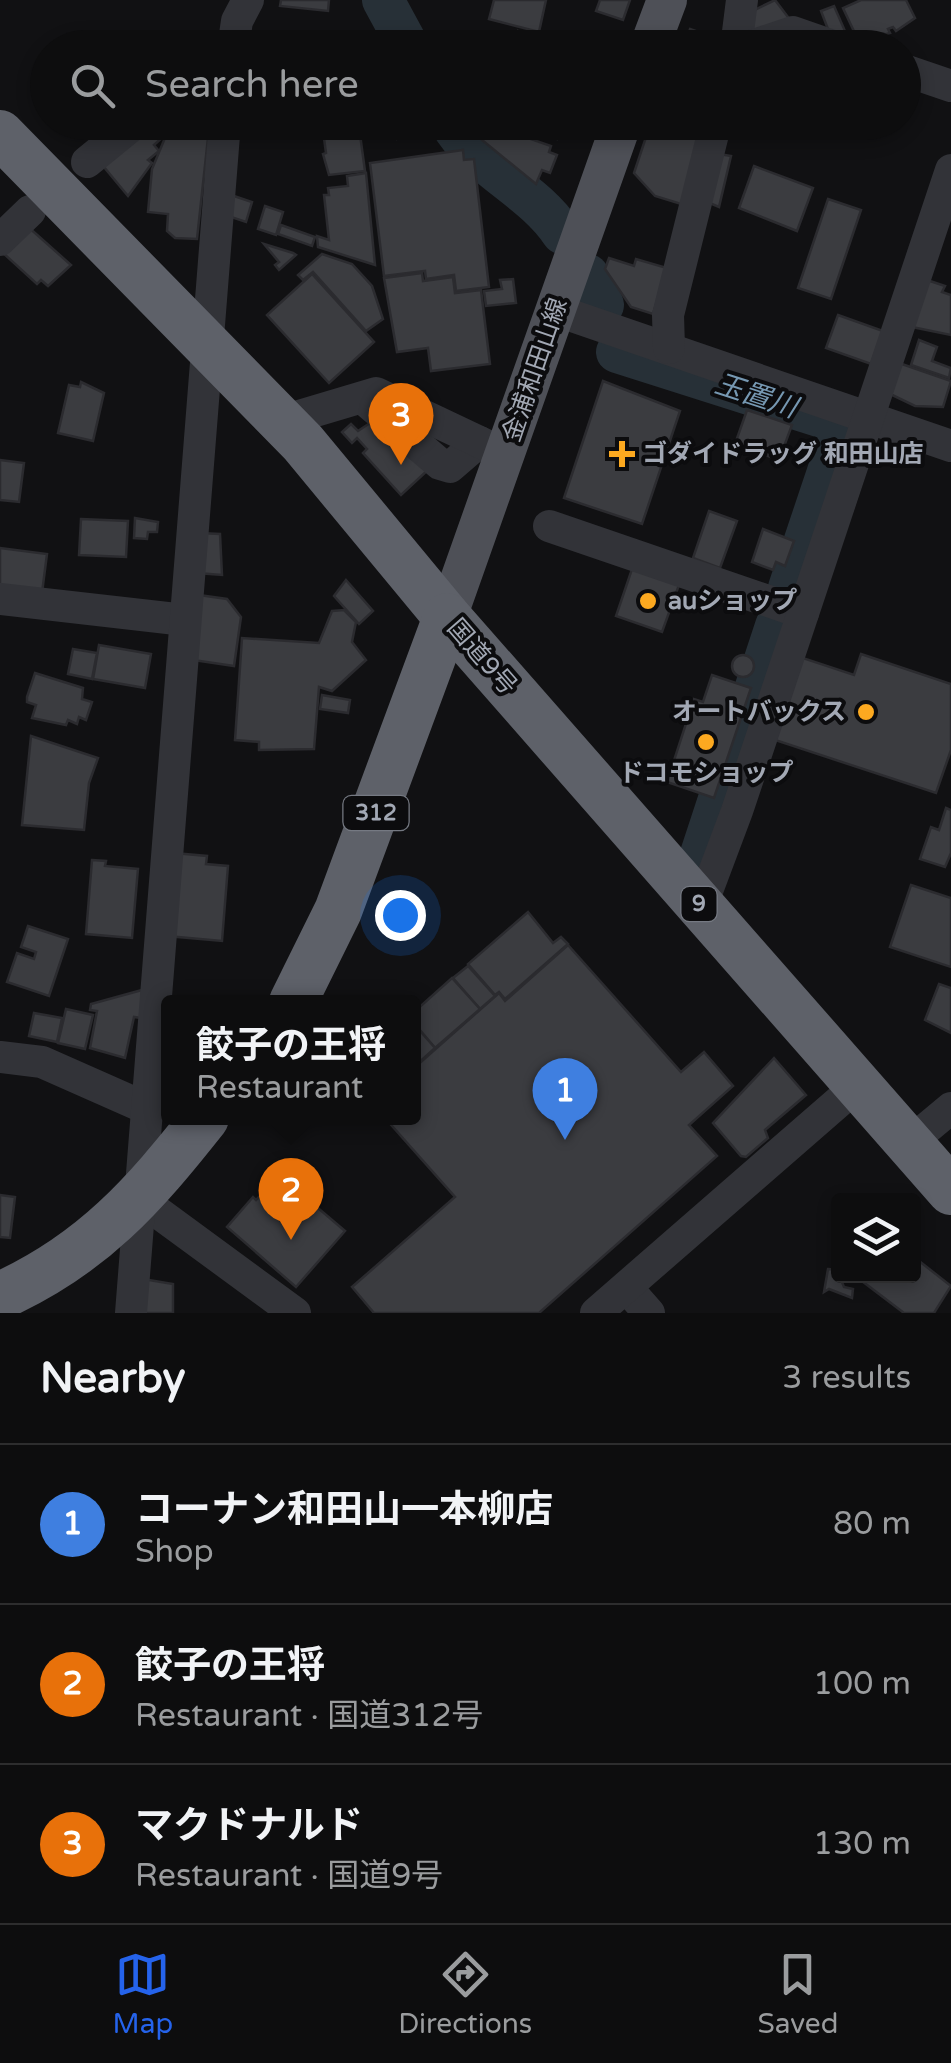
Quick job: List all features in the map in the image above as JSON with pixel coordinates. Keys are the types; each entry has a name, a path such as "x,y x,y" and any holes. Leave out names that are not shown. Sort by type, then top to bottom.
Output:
{"highway":[{"name":"国道9号","path":"0,134 282,421 447,617 951,1190"},
{"name":"312","path":"296,995 338,911 447,617"},
{"path":"0,1296 86,1246 140,1200 200,1125"}],"main road":[{"path":"656,30 666,0"},
{"name":"金浦和田山線","path":"447,617 492,448 556,310 616,140"}],"street":[{"path":"236,30 248,0"},
{"path":"738,30 742,0"},
{"path":"921,76 951,86"},
{"path":"88,162 114,140"},
{"path":"130,1313 223,140"},
{"path":"669,348 668,315 712,140"},
{"path":"701,907 951,170"},
{"path":"0,240 30,211"},
{"path":"556,310 951,446"},
{"path":"282,421 376,393 492,448"},
{"path":"549,526 802,613"},
{"path":"0,599 185,620"},
{"path":"0,1057 42,1062 146,1108"},
{"path":"596,1313 858,1085"},
{"path":"909,1143 951,1108"},
{"path":"140,1200 295,1313"},
{"path":"627,1288 649,1313"}],"building":[{"path":"281,0 329,0 328,11 280,6"},
{"path":"494,0 546,0 539,30 489,19"},
{"path":"600,0 630,0 623,20 596,11"},
{"path":"775,0 791,21 750,30 748,13"},
{"path":"861,0 906,0 915,18 897,30 853,30 843,8"},
{"path":"834,6 845,30 828,30 821,11"},
{"path":"119,140 160,140 154,145 159,151 148,160 152,163 128,196 94,155"},
{"path":"164,140 208,140 197,239 175,238 167,231 168,214 148,212 152,169"},
{"path":"324,140 361,140 365,171 329,175 323,154"},
{"path":"482,140 534,140 551,146 549,152 557,155 550,173 542,170 536,184"},
{"path":"645,140 699,140 681,204 655,196 634,173"},
{"path":"463,150 464,160 474,159 489,287 456,291 454,275 426,279 425,271 384,276 370,163"},
{"path":"719,154 731,156 719,207 707,202"},
{"path":"754,166 813,188 797,231 739,208"},
{"path":"366,173 375,265 318,247 317,236 329,240 324,195 329,195 328,188 348,186 347,176"},
{"path":"234,196 252,202 246,222 228,216"},
{"path":"828,199 861,210 831,299 798,288"},
{"path":"265,206 283,212 276,235 258,229"},
{"path":"26,225 71,265 48,286 41,280 37,284 2,252"},
{"path":"281,225 315,237 312,246 278,234"},
{"path":"264,244 296,255 279,270 275,265 279,262"},
{"path":"322,254 352,264 372,286 383,319 366,331 313,272 303,280 298,275"},
{"path":"609,258 634,266 636,259 667,268 653,314 631,307 605,269"},
{"path":"422,273 423,281 453,277 455,293 481,290 490,364 431,371 428,348 397,352 384,278"},
{"path":"312,274 374,342 329,383 267,315"},
{"path":"513,279 516,303 486,306 484,291 502,289 500,280"},
{"path":"927,280 945,286 942,292 951,295 951,335 912,327"},
{"path":"838,315 883,331 871,364 826,348"},
{"path":"919,340 937,347 932,361 951,368 949,378 911,365"},
{"path":"899,363 951,381 943,407 915,406 888,393"},
{"name":"ゴダイドラッグ 和田山店","path":"603,381 680,411 642,524 564,498"},
{"path":"81,382 104,393 93,441 58,433 69,385 80,387"},
{"path":"747,410 792,425 779,460 735,444"},
{"path":"373,421 430,468 401,495 363,453 367,449 357,438 352,443 342,432 351,424 358,431"},
{"path":"0,460 24,463 19,502 0,500"},
{"path":"709,511 737,521 720,568 693,558"},
{"path":"135,518 158,522 157,532 148,532 147,539 134,538"},
{"path":"81,519 128,521 126,557 79,555"},
{"path":"763,529 794,541 785,566 776,562 773,570 752,562"},
{"path":"200,533 220,534 222,575 197,573"},
{"path":"0,548 47,554 42,593 0,587"},
{"name":"auショップ","path":"632,569 679,585 662,632 616,616"},
{"path":"346,580 373,611 359,624 334,596"},
{"path":"199,595 227,599 241,617 234,666 193,660"},
{"path":"344,610 356,622 352,642 366,660 332,691 319,687 314,749 259,750 259,742 235,740 242,638 319,643 332,611"},
{"path":"99,645 151,654 145,688 93,679"},
{"path":"73,649 97,653 92,679 68,674"},
{"name":"オートバックス","path":"861,654 951,684 951,750 936,793 772,739 800,657 854,675"},
{"path":"743,655 751,658 751,674 743,677 735,674 732,666 735,658"},
{"path":"35,673 83,688 82,699 92,702 86,720 79,717 77,724 68,720 66,725 32,718 36,705 27,702 27,697"},
{"name":"ドコモショップ","path":"712,675 751,688 714,798 667,782 694,699 703,702"},
{"path":"322,695 350,700 348,713 320,709"},
{"path":"31,736 98,758 89,783 84,830 22,825"},
{"path":"946,808 951,810 951,853 945,867 920,859 931,827 939,830"},
{"path":"174,853 207,856 206,864 228,866 222,941 167,936"},
{"path":"92,860 106,861 105,866 138,869 132,938 86,934"},
{"path":"911,885 951,898 951,967 890,947"},
{"path":"528,912 553,943 561,937 568,944 505,999 499,992 495,995 468,964"},
{"path":"28,926 68,939 49,996 7,982 17,953 34,959 36,952 21,947"},
{"path":"568,945 681,1072 704,1052 733,1086 689,1125 717,1156 539,1313 374,1313 352,1287 455,1197 391,1125 421,1125 421,1062 499,993 505,1001"},
{"path":"468,966 495,996 480,1009 453,978"},
{"path":"452,978 480,1009 435,1048 421,1031 421,1006"},
{"path":"939,984 951,988 951,1033 925,1020"},
{"path":"142,990 141,1018 134,1017 125,1058 90,1048 97,1011 90,1010 91,1004"},
{"path":"66,1009 93,1015 85,1049 58,1043"},
{"path":"34,1013 62,1018 57,1042 29,1036"},
{"path":"421,1032 435,1048 421,1061"},
{"path":"774,1058 806,1095 765,1130 768,1138 746,1157 741,1156 713,1123"},
{"path":"0,1195 15,1197 10,1238 0,1237"},
{"path":"261,1195 271,1203 266,1208 281,1221 302,1219 318,1208 345,1231 296,1287 227,1227 253,1197 256,1200"},
{"path":"921,1262 951,1286 934,1313 904,1313 865,1283 921,1283"},
{"path":"828,1269 831,1283 853,1289 852,1298 829,1289 824,1292"},
{"path":"143,1279 173,1284 173,1313 141,1313"}],"waterway":[{"name":"玉置川","path":"383,0 399,30"},
{"name":"玉置川","path":"463,140 550,217 562,233"},
{"name":"玉置川","path":"588,275 603,305"},
{"name":"玉置川","path":"617,352 844,424 789,588"},
{"name":"玉置川","path":"700,857 776,626"}],"place":[{"name":"ゴダイドラッグ 和田山店","path":"622,454"},
{"name":"マクドナルド","path":"401,465"},
{"name":"auショップ","path":"648,601"},
{"name":"オートバックス","path":"866,712"},
{"name":"ドコモショップ","path":"706,742"},
{"name":"コーナン和田山一本柳店","path":"565,1140"},
{"name":"餃子の王将","path":"291,1240"}]}
